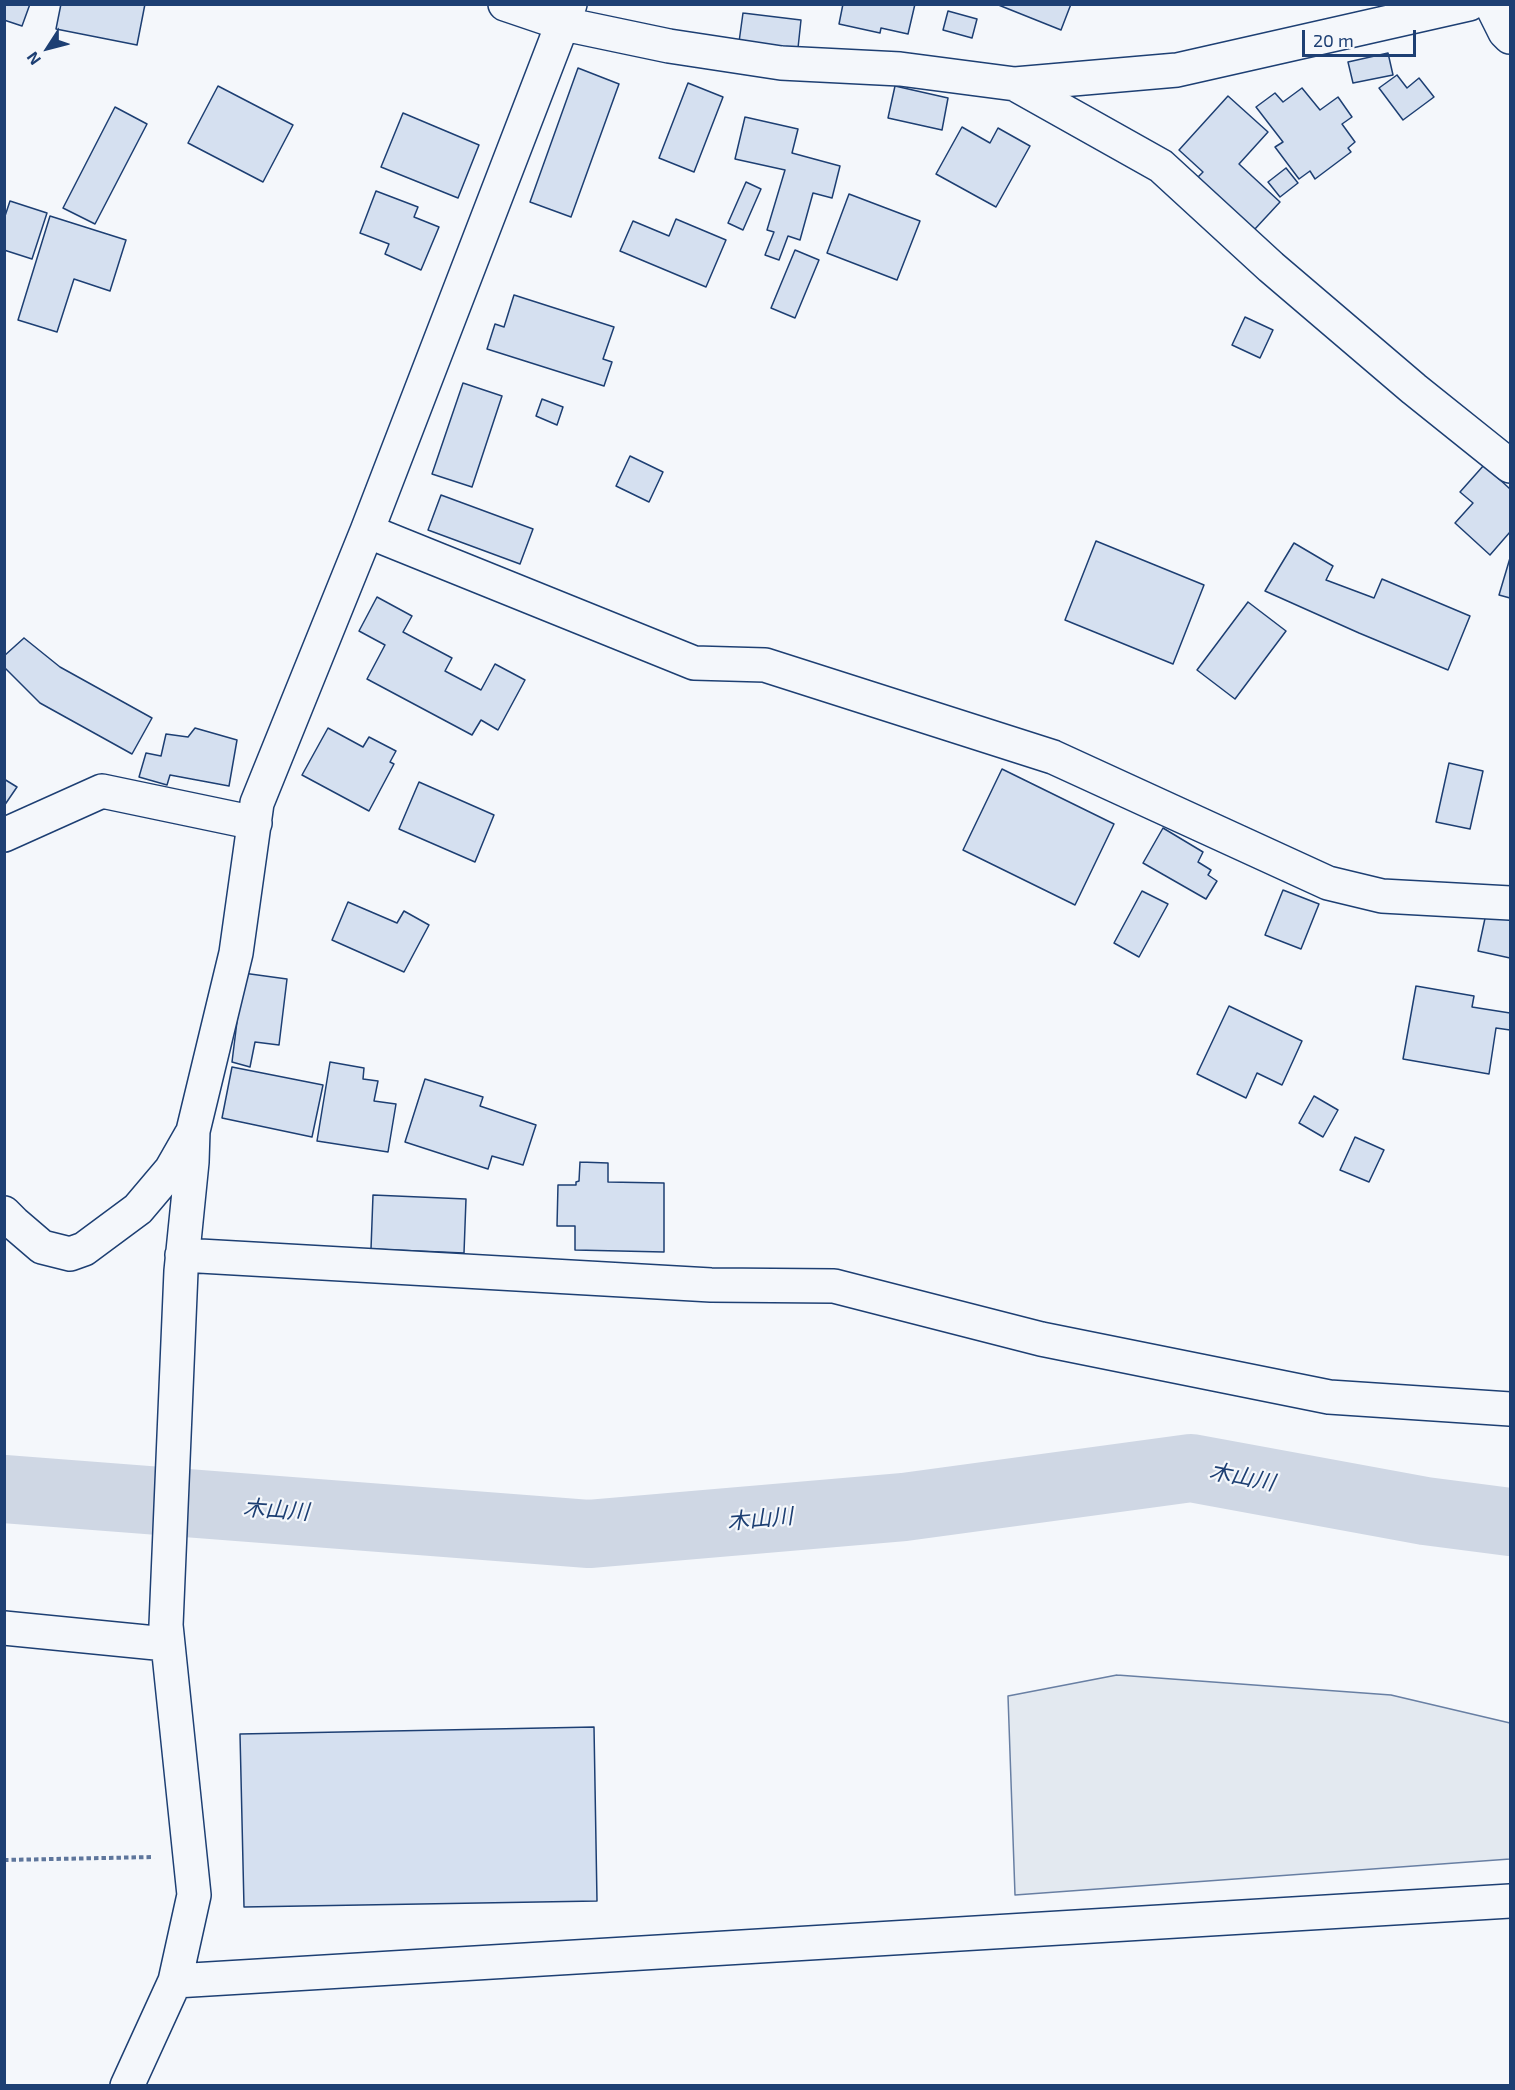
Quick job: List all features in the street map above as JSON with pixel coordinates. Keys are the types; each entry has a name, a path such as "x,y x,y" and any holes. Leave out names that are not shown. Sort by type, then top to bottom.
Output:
{"street":[{"path":"505,4 567,14 669,46 781,63 900,69 1015,84 1177,70 1379,14 1469,4"},
{"path":"1491,4 1505,32 1510,37"},
{"path":"128,2085 175,1981 194,1896 166,1635 181,1263 192,1162 193,1131 236,953 257,803 367,531 567,14"},
{"path":"1015,84 1161,166 1271,267 1414,389 1510,466"},
{"path":"367,531 694,663 765,665 1053,758 1328,883 1382,896 1510,903"},
{"path":"4,835 102,791 255,823"},
{"path":"4,1213 42,1247 70,1254 84,1249 138,1209 171,1170 193,1131"},
{"path":"181,1263 711,1285 834,1286 1041,1339 1329,1397 1510,1409"},
{"path":"4,1628 166,1635"},
{"path":"175,1981 1510,1901"}],"path":[{"path":"4,1860 191,1856"}],"shaded area":[{"path":"1117,1675 1391,1695 1510,1723 1510,1859 1015,1895 1008,1696"}],"building":[{"path":"4,4 30,4 22,26 4,20"},
{"path":"61,4 145,4 137,45 56,29"},
{"path":"843,4 915,4 908,34 881,28 880,33 839,24"},
{"path":"996,4 1071,4 1061,30"},
{"path":"948,11 977,19 972,38 943,30"},
{"path":"743,13 801,20 798,48 739,42"},
{"path":"1388,53 1393,75 1353,83 1348,62"},
{"path":"578,68 619,84 571,217 530,202"},
{"path":"1397,75 1407,88 1419,78 1434,97 1403,120 1379,88"},
{"path":"688,83 723,97 694,172 659,158"},
{"path":"218,86 293,125 263,182 188,143"},
{"path":"895,86 948,98 942,130 888,118"},
{"path":"1302,88 1320,110 1338,97 1352,117 1342,124 1355,142 1348,148 1351,152 1315,179 1310,171 1299,179 1275,147 1283,142 1256,107 1275,93 1283,102"},
{"path":"1228,96 1268,132 1239,164 1280,202 1254,230 1197,178 1203,172 1179,150"},
{"path":"115,107 147,124 95,224 63,208"},
{"path":"403,113 479,145 458,198 381,167"},
{"path":"745,117 798,129 792,153 840,166 832,198 813,193 800,240 788,236 779,260 765,255 774,232 767,230 785,170 735,159"},
{"path":"962,127 990,143 998,128 1030,146 996,207 936,174"},
{"path":"1286,168 1298,183 1280,197 1268,182"},
{"path":"746,182 761,189 743,230 728,223"},
{"path":"376,191 418,207 414,217 439,227 421,270 385,254 389,244 360,233"},
{"path":"849,194 920,221 897,280 827,253"},
{"path":"10,201 47,213 32,259 4,250 4,219"},
{"path":"50,216 126,240 110,291 74,279 57,332 18,320"},
{"path":"676,219 726,240 706,287 620,251 633,221 669,236"},
{"path":"795,250 819,260 795,318 771,308"},
{"path":"514,295 614,327 603,359 612,362 604,386 487,349 495,324 504,327"},
{"path":"1245,317 1273,330 1260,358 1232,345"},
{"path":"463,383 502,396 472,487 432,474"},
{"path":"542,399 563,407 557,425 536,416"},
{"path":"630,456 663,472 649,502 616,486"},
{"path":"1484,465 1510,489 1510,532 1490,555 1455,523 1473,503 1460,492"},
{"path":"441,495 533,529 520,564 428,530"},
{"path":"1096,541 1204,585 1173,664 1065,620"},
{"path":"1294,543 1333,566 1326,580 1374,598 1382,579 1470,616 1448,670 1265,591"},
{"path":"1510,558 1510,598 1499,595"},
{"path":"377,597 412,616 403,632 452,658 445,671 481,690 495,664 525,680 498,730 481,720 472,735 367,679 385,645 359,631"},
{"path":"1248,602 1286,631 1235,699 1197,670"},
{"path":"24,638 60,667 152,718 132,754 40,703 4,667 4,656"},
{"path":"195,728 237,740 229,786 170,775 167,785 139,777 146,753 161,756 166,734 188,737"},
{"path":"328,728 363,747 369,737 396,751 390,762 394,764 369,811 302,775"},
{"path":"1449,763 1483,771 1470,829 1436,822"},
{"path":"1002,769 1114,824 1075,905 963,850"},
{"path":"4,779 17,787 4,806"},
{"path":"419,782 494,815 475,862 399,829"},
{"path":"1163,828 1203,852 1198,862 1211,870 1208,875 1217,881 1206,899 1143,863"},
{"path":"1283,890 1319,904 1301,949 1265,935"},
{"path":"1142,891 1168,904 1139,957 1114,943"},
{"path":"348,902 397,923 404,911 429,925 404,972 332,940"},
{"path":"1487,909 1510,914 1510,958 1478,951"},
{"path":"243,973 287,979 279,1045 255,1042 250,1067 232,1062"},
{"path":"1416,986 1474,996 1472,1007 1510,1013 1510,1030 1496,1028 1489,1074 1403,1059"},
{"path":"1229,1006 1302,1041 1282,1085 1257,1073 1246,1098 1197,1074"},
{"path":"330,1062 364,1068 363,1079 378,1081 374,1101 396,1104 388,1152 317,1141"},
{"path":"232,1067 323,1085 312,1137 222,1118"},
{"path":"425,1079 483,1097 480,1106 536,1125 523,1165 492,1156 488,1169 405,1142"},
{"path":"1314,1096 1338,1110 1323,1137 1299,1123"},
{"path":"1355,1137 1384,1150 1369,1182 1340,1170"},
{"path":"580,1162 608,1163 608,1182 664,1183 664,1252 575,1250 575,1226 557,1226 558,1185 576,1185 579,1181"},
{"path":"373,1195 466,1199 464,1253 371,1249"},
{"path":"594,1727 597,1901 244,1907 240,1734"}],"waterway":[{"name":"木山川","path":"4,1489 589,1534 904,1507 1191,1468 1425,1511 1510,1522"}]}
